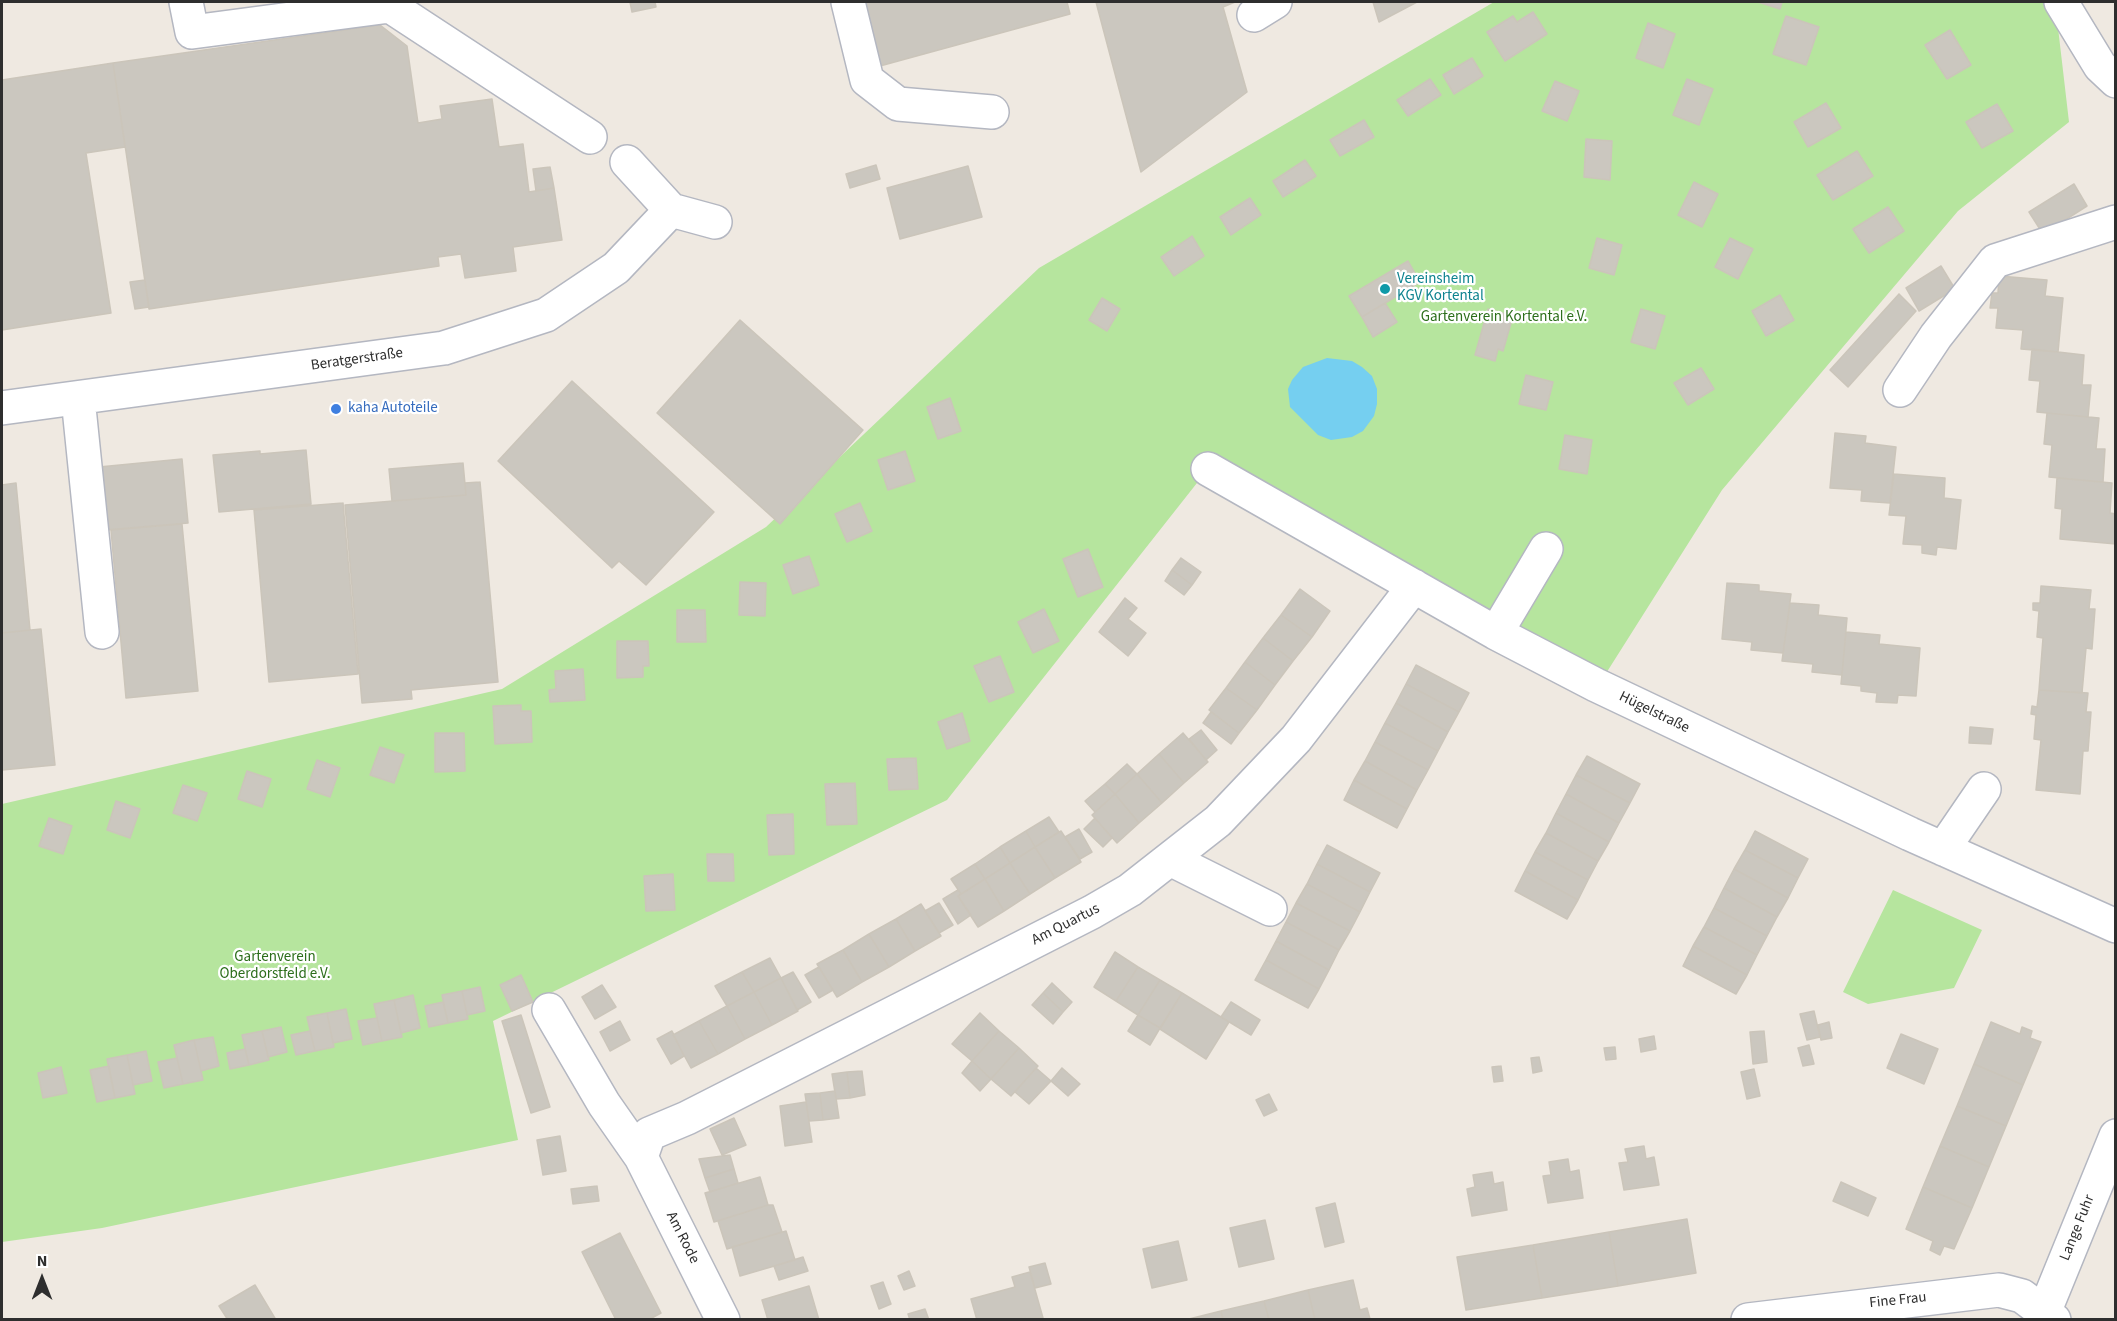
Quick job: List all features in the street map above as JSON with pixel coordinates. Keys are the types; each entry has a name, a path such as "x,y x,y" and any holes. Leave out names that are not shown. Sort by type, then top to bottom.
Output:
{"street":[{"path":"186,2 192,32 390,6 590,137"},
{"path":"848,2 867,80 898,104 992,112"},
{"path":"2061,2 2100,66 2115,81"},
{"path":"627,162 671,210 715,222"},
{"name":"Beratgerstraße","path":"2,408 444,348 546,315 616,268 671,210"},
{"path":"1900,390 1936,336 1995,261 2115,222"},
{"path":"78,398 102,632"},
{"name":"Hügelstraße","path":"1208,469 1496,633 1596,685 1943,849 2115,926"},
{"path":"1496,633 1546,549"},
{"name":"Am Quartus","path":"641,1157 649,1134 687,1118 1092,912 1130,890 1218,822 1296,739 1414,586"},
{"path":"1943,849 1984,789"},
{"path":"1170,859 1270,909"},
{"name":"Am Rode","path":"549,1010 604,1104 641,1157 723,1320"},
{"name":"Lange Fuhr","path":"2046,1317 2115,1136"},
{"name":"Fine Frau","path":"1748,1320 1999,1290 2022,1296 2046,1317"}],"green space":[{"path":"1494,2 2055,2 2069,122 1958,211 1722,490 1598,686 1208,469 947,800 493,1021 518,1140 102,1228 2,1242 2,804 502,689 766,527 1039,268"},
{"path":"1893,890 1982,930 1954,988 1868,1004 1843,992"}],"water":[{"path":"1327,358 1352,361 1362,367 1372,376 1377,389 1374,416 1363,431 1352,437 1331,440 1318,435 1290,407 1288,389 1292,380 1303,367"}],"building":[{"path":"630,2 655,2 656,7 632,12"},
{"path":"863,2 1067,2 1070,14 880,66"},
{"path":"1096,2 1235,2 1223,7 1247,92 1141,172"},
{"path":"1373,2 1417,2 1379,22"},
{"path":"1758,2 1782,2 1780,9"},
{"path":"1533,12 1547,34 1505,61 1487,32 1513,16 1517,22"},
{"path":"1786,16 1819,27 1806,65 1773,54"},
{"path":"1648,23 1675,34 1663,68 1636,58"},
{"path":"380,25 407,46 418,123 442,119 440,106 492,99 499,147 523,144 529,192 554,188 562,240 513,247 516,271 465,278 461,254 438,257 439,266 149,309 113,63"},
{"path":"1950,30 1971,65 1947,79 1925,45"},
{"path":"1472,58 1483,76 1454,94 1443,75"},
{"path":"113,63 125,147 86,153 111,313 2,330 2,80"},
{"path":"1430,79 1441,95 1408,116 1397,100"},
{"path":"1687,79 1713,89 1699,125 1673,115"},
{"path":"1555,81 1579,91 1567,121 1542,111"},
{"path":"1826,103 1841,128 1808,147 1794,122"},
{"path":"1997,104 2013,131 1982,148 1966,122"},
{"path":"1364,120 1374,137 1340,156 1330,140"},
{"path":"1586,139 1612,141 1610,180 1584,177"},
{"path":"1857,151 1873,176 1833,200 1817,175"},
{"path":"1305,160 1316,176 1283,197 1273,181"},
{"path":"876,165 880,179 850,188 846,174"},
{"path":"968,166 982,217 900,239 887,188"},
{"path":"550,167 554,188 536,191 533,169"},
{"path":"1694,182 1718,194 1702,227 1678,215"},
{"path":"2074,184 2087,206 2043,234 2029,212"},
{"path":"1250,198 1261,215 1231,235 1220,217"},
{"path":"1888,207 1904,231 1869,253 1853,229"},
{"path":"1192,236 1204,256 1174,276 1161,257"},
{"path":"1597,238 1622,245 1614,275 1589,268"},
{"path":"1730,238 1753,249 1738,279 1715,267"},
{"name":"Vereinsheim KGV Kortental","path":"1408,261 1420,282 1362,317 1349,296"},
{"path":"1941,266 1955,289 1919,311 1906,288"},
{"path":"1999,276 2047,280 2045,296 2063,298 2058,352 2021,349 2023,330 1996,328 1998,308 1990,308 1992,293 1998,293"},
{"path":"145,280 149,307 135,309 130,282"},
{"path":"1899,294 1916,311 1848,387 1830,370"},
{"path":"1780,295 1794,320 1766,336 1752,311"},
{"path":"1102,298 1120,309 1107,331 1089,320"},
{"path":"1385,303 1397,322 1373,337 1362,317"},
{"path":"1488,309 1513,316 1503,351 1498,349 1495,361 1475,355"},
{"path":"1641,309 1665,316 1655,349 1631,342"},
{"path":"740,320 863,430 780,524 657,413"},
{"path":"2032,349 2084,355 2082,385 2091,385 2088,417 2037,412 2040,381 2029,380"},
{"path":"1701,368 1714,389 1688,405 1674,383"},
{"path":"1526,375 1553,382 1546,410 1519,404"},
{"path":"572,381 714,512 646,585 619,561 612,568 498,461"},
{"path":"950,398 961,431 938,439 927,407"},
{"path":"2047,413 2099,418 2096,449 2105,449 2103,482 2049,477 2052,445 2044,444"},
{"path":"1835,433 1866,436 1865,443 1896,447 1890,503 1861,501 1862,490 1830,488"},
{"path":"1565,435 1592,440 1587,474 1559,469"},
{"path":"306,450 311,504 219,512 213,455"},
{"path":"905,451 915,481 888,490 878,460"},
{"path":"182,459 188,523 105,530 99,467"},
{"path":"463,463 466,495 392,501 389,469"},
{"path":"1894,474 1945,478 1944,498 1961,500 1956,549 1937,547 1936,555 1922,553 1922,545 1903,544 1906,516 1889,515"},
{"path":"2057,478 2112,483 2110,513 2116,514 2116,544 2060,539 2062,509 2055,508"},
{"path":"480,482 498,682 411,690 412,699 362,703 345,505 466,495 465,483"},
{"path":"16,483 30,630 2,633 2,485"},
{"path":"343,503 358,674 269,682 254,510"},
{"path":"860,503 872,531 847,542 835,514"},
{"path":"182,524 198,691 126,698 111,530"},
{"path":"1088,549 1103,587 1078,597 1063,559"},
{"path":"809,556 819,585 793,594 783,565"},
{"path":"1181,558 1201,572 1192,585 1172,570"},
{"path":"1172,570 1192,585 1184,595 1165,581"},
{"path":"740,582 766,583 765,616 739,615"},
{"path":"1727,583 1759,585 1759,591 1791,594 1783,653 1751,650 1752,642 1722,639"},
{"path":"2041,586 2091,590 2089,609 2095,609 2092,649 2086,648 2082,693 2039,690 2043,638 2037,637 2039,611 2033,610 2033,603 2040,603"},
{"path":"1300,589 1330,611 1312,637 1281,615"},
{"path":"1125,598 1137,608 1128,619 1146,633 1128,656 1099,632"},
{"path":"1790,603 1819,605 1818,615 1847,618 1842,675 1812,672 1813,664 1782,661"},
{"path":"1044,609 1059,641 1033,653 1018,622"},
{"path":"677,610 705,610 706,642 677,642"},
{"path":"1281,615 1312,637 1293,661 1263,638"},
{"path":"41,629 55,765 2,770 2,633"},
{"path":"1846,632 1880,635 1879,644 1920,648 1916,696 1898,695 1897,703 1876,702 1877,693 1861,691 1861,686 1841,684"},
{"path":"1263,638 1293,661 1275,685 1245,662"},
{"path":"617,641 648,641 649,666 643,666 643,677 617,678"},
{"path":"1000,656 1014,692 989,702 974,666"},
{"path":"1245,662 1275,685 1257,710 1226,688"},
{"path":"1416,665 1469,693 1459,712 1406,684"},
{"path":"583,669 585,700 550,702 549,690 556,689 555,671"},
{"path":"1406,684 1459,712 1448,732 1396,703"},
{"path":"1226,688 1257,710 1239,733 1209,710"},
{"path":"2039,690 2088,693 2086,712 2091,712 2088,751 2083,751 2080,794 2036,790 2041,740 2034,739 2036,715 2031,714 2032,706 2037,707"},
{"path":"1396,703 1448,732 1438,751 1385,723"},
{"path":"521,705 521,711 531,711 532,742 495,744 493,706"},
{"path":"1211,712 1239,733 1231,744 1203,723"},
{"path":"962,713 970,741 947,749 938,722"},
{"path":"1385,723 1438,751 1428,770 1375,742"},
{"path":"1970,727 1993,729 1991,744 1969,743"},
{"path":"1201,730 1217,750 1206,760 1189,739"},
{"path":"435,733 464,733 465,771 435,772"},
{"path":"1183,733 1208,762 1184,783 1159,754"},
{"path":"1375,742 1428,770 1417,790 1365,761"},
{"path":"380,747 404,755 394,783 370,775"},
{"path":"1159,754 1184,783 1162,803 1137,774"},
{"path":"1587,756 1640,784 1630,803 1576,775"},
{"path":"916,758 918,789 889,790 887,759"},
{"path":"317,760 340,768 330,797 307,789"},
{"path":"1365,761 1417,790 1407,809 1354,780"},
{"path":"1127,764 1137,774 1115,794 1105,784"},
{"path":"247,771 271,779 262,807 238,799"},
{"path":"1137,774 1162,803 1139,823 1115,794"},
{"path":"1576,775 1630,803 1619,823 1566,794"},
{"path":"1354,780 1407,809 1397,828 1344,800"},
{"path":"855,783 857,824 827,825 825,784"},
{"path":"1105,784 1115,794 1095,812 1085,801"},
{"path":"183,785 207,793 197,821 173,813"},
{"path":"1115,794 1139,823 1117,843 1092,815"},
{"path":"1566,794 1619,823 1609,842 1556,813"},
{"path":"116,801 140,809 130,838 107,830"},
{"path":"1556,813 1609,842 1598,861 1546,833"},
{"path":"793,814 794,854 769,855 767,815"},
{"path":"1049,817 1059,832 1035,847 1026,831"},
{"path":"49,818 72,826 63,854 39,846"},
{"path":"1095,818 1112,838 1103,847 1084,829"},
{"path":"1079,829 1092,852 1080,859 1065,837"},
{"path":"1026,831 1035,847 1010,863 1000,847"},
{"path":"1061,831 1081,862 1055,878 1035,847"},
{"path":"1755,831 1808,859 1798,878 1745,850"},
{"path":"1546,833 1598,861 1588,880 1535,852"},
{"path":"1327,845 1380,873 1370,892 1317,864"},
{"path":"1000,847 1010,863 985,879 975,864"},
{"path":"1035,847 1055,878 1030,894 1010,863"},
{"path":"1745,850 1798,878 1788,898 1734,869"},
{"path":"1535,852 1588,880 1578,900 1525,871"},
{"path":"707,854 733,854 734,881 708,881"},
{"path":"1010,863 1030,894 1004,911 985,879"},
{"path":"975,864 985,879 961,894 951,879"},
{"path":"1317,864 1370,892 1360,912 1307,884"},
{"path":"1734,869 1788,898 1777,917 1724,888"},
{"path":"1525,871 1578,900 1567,919 1515,891"},
{"path":"673,874 675,910 646,911 644,876"},
{"path":"985,879 1004,911 978,927 958,896"},
{"path":"1307,884 1360,912 1350,931 1296,903"},
{"path":"1724,888 1777,917 1767,936 1714,908"},
{"path":"958,890 961,894 958,896 971,915 958,924 943,899"},
{"path":"939,903 953,925 939,933 925,911"},
{"path":"1296,903 1350,931 1339,950 1286,922"},
{"path":"921,904 941,936 915,951 896,919"},
{"path":"1714,908 1767,936 1757,955 1704,927"},
{"path":"896,919 915,951 889,967 869,934"},
{"path":"1286,922 1339,950 1329,970 1276,941"},
{"path":"1704,927 1757,955 1747,975 1693,946"},
{"path":"869,934 889,967 862,982 843,950"},
{"path":"1276,941 1329,970 1319,989 1266,960"},
{"path":"1693,946 1747,975 1736,994 1683,966"},
{"path":"843,950 862,982 837,997 817,964"},
{"path":"1115,952 1138,967 1116,1001 1094,987"},
{"path":"770,958 781,978 754,992 742,972"},
{"path":"1266,960 1319,989 1308,1008 1255,980"},
{"path":"819,967 833,990 819,998 805,975"},
{"path":"1138,967 1160,980 1138,1015 1116,1001"},
{"path":"742,972 754,992 727,1006 715,986"},
{"path":"793,972 811,1002 797,1010 781,978"},
{"path":"521,975 533,1002 512,1011 500,985"},
{"path":"781,978 798,1011 772,1025 754,992"},
{"path":"1160,980 1182,993 1160,1028 1138,1015"},
{"path":"1052,983 1072,1002 1063,1012 1043,993"},
{"path":"602,985 616,1007 595,1019 582,997"},
{"path":"480,987 485,1011 467,1015 462,991"},
{"path":"462,991 468,1019 448,1023 442,995"},
{"path":"754,992 772,1025 745,1039 727,1006"},
{"path":"1043,993 1063,1012 1053,1024 1032,1005"},
{"path":"1182,993 1229,1022 1206,1059 1160,1029"},
{"path":"413,995 420,1028 401,1033 394,1000"},
{"path":"394,1000 402,1037 382,1041 374,1004"},
{"path":"443,1002 448,1023 429,1027 425,1006"},
{"path":"1231,1002 1260,1020 1251,1035 1221,1017"},
{"path":"727,1006 745,1039 718,1054 699,1021"},
{"path":"346,1009 352,1039 333,1043 327,1013"},
{"path":"1814,1011 1820,1037 1807,1040 1800,1014"},
{"path":"327,1013 334,1047 315,1051 307,1017"},
{"path":"980,1013 999,1031 972,1061 952,1044"},
{"path":"521,1015 550,1107 531,1113 502,1021"},
{"path":"1138,1015 1160,1028 1150,1045 1128,1031"},
{"path":"377,1018 382,1041 363,1045 358,1021"},
{"path":"620,1021 630,1040 610,1051 600,1032"},
{"path":"699,1021 718,1054 691,1068 673,1035"},
{"path":"1829,1022 1832,1038 1821,1040 1818,1025"},
{"path":"1991,1022 2020,1034 2022,1027 2032,1031 2030,1038 2041,1042 2023,1085 1974,1064"},
{"path":"281,1027 287,1052 268,1057 262,1031"},
{"path":"262,1031 269,1060 249,1065 242,1035"},
{"path":"310,1031 315,1051 296,1055 291,1035"},
{"path":"672,1031 684,1056 671,1064 657,1039"},
{"path":"999,1031 1019,1048 991,1079 972,1061"},
{"path":"1764,1031 1767,1062 1753,1064 1750,1032"},
{"path":"1901,1034 1938,1049 1924,1084 1887,1068"},
{"path":"1654,1036 1656,1049 1641,1052 1639,1039"},
{"path":"213,1037 219,1066 201,1071 194,1040"},
{"path":"194,1040 203,1080 183,1084 174,1045"},
{"path":"1809,1045 1814,1064 1803,1066 1798,1048"},
{"path":"1615,1047 1616,1059 1606,1060 1604,1048"},
{"path":"1019,1048 1038,1066 1011,1096 991,1079"},
{"path":"245,1049 249,1065 230,1069 227,1053"},
{"path":"146,1051 152,1081 133,1085 127,1055"},
{"path":"127,1055 135,1094 115,1098 107,1059"},
{"path":"1539,1057 1542,1071 1533,1073 1531,1058"},
{"path":"177,1058 183,1084 164,1088 158,1062"},
{"path":"972,1061 991,1079 980,1091 962,1073"},
{"path":"1974,1064 2023,1085 2006,1126 1957,1106"},
{"path":"109,1066 115,1098 97,1102 90,1070"},
{"path":"1501,1066 1503,1081 1494,1082 1492,1067"},
{"path":"61,1067 67,1093 43,1098 38,1073"},
{"path":"1036,1068 1051,1081 1029,1104 1015,1092"},
{"path":"1062,1068 1080,1084 1068,1096 1051,1081"},
{"path":"1754,1069 1760,1096 1747,1099 1741,1072"},
{"path":"862,1071 865,1095 850,1098 847,1072"},
{"path":"847,1072 850,1098 836,1099 832,1074"},
{"path":"835,1091 839,1118 823,1120 820,1093"},
{"path":"820,1093 823,1120 809,1121 805,1094"},
{"path":"1269,1094 1277,1110 1264,1116 1256,1100"},
{"path":"806,1102 812,1142 785,1146 780,1106"},
{"path":"1957,1106 2006,1126 1989,1167 1940,1146"},
{"path":"734,1118 746,1145 722,1155 710,1129"},
{"path":"560,1136 566,1171 543,1175 537,1140"},
{"path":"1644,1146 1646,1159 1654,1157 1659,1185 1624,1190 1619,1163 1628,1162 1625,1149"},
{"path":"1940,1146 1989,1167 1972,1208 1923,1187"},
{"path":"730,1155 734,1169 705,1178 699,1159"},
{"path":"1568,1159 1570,1172 1579,1170 1583,1198 1548,1203 1543,1176 1551,1175 1549,1162"},
{"path":"734,1169 738,1183 710,1192 705,1178"},
{"path":"1492,1172 1494,1184 1503,1182 1507,1210 1472,1216 1467,1189 1475,1187 1473,1175"},
{"path":"760,1177 768,1205 714,1222 705,1193"},
{"path":"1841,1182 1876,1198 1868,1216 1833,1201"},
{"path":"597,1186 599,1201 573,1204 571,1189"},
{"path":"1923,1187 1972,1208 1954,1249 1944,1246 1940,1255 1930,1250 1933,1241 1906,1229"},
{"path":"1335,1203 1344,1242 1325,1247 1316,1208"},
{"path":"773,1205 782,1232 727,1249 718,1221"},
{"path":"1687,1219 1696,1273 1618,1286 1609,1232"},
{"path":"1265,1220 1274,1259 1239,1267 1230,1228"},
{"path":"786,1231 795,1260 740,1276 732,1247"},
{"path":"1609,1232 1618,1286 1542,1298 1533,1245"},
{"path":"620,1233 661,1313 648,1320 616,1320 582,1252"},
{"path":"1178,1241 1187,1280 1152,1288 1143,1249"},
{"path":"1533,1245 1542,1298 1466,1310 1457,1257"},
{"path":"803,1257 808,1271 779,1280 774,1266"},
{"path":"1045,1263 1051,1284 1035,1288 1029,1267"},
{"path":"909,1271 915,1286 904,1290 898,1276"},
{"path":"1030,1272 1043,1318 977,1320 971,1299 1015,1287 1012,1277"},
{"path":"1353,1280 1360,1310 1367,1308 1370,1319 1315,1320 1308,1290"},
{"path":"883,1282 891,1304 879,1309 871,1286"},
{"path":"255,1285 276,1320 228,1320 219,1306"},
{"path":"809,1286 819,1320 768,1320 762,1300"},
{"path":"1308,1290 1315,1320 1269,1320 1264,1301"},
{"path":"1264,1301 1269,1320 1223,1320 1221,1311"},
{"path":"925,1309 929,1320 910,1320 908,1314"},
{"path":"1221,1311 1223,1320 1185,1320"}],"place":[{"name":"Vereinsheim KGV Kortental","path":"1385,289"},
{"name":"kaha Autoteile","path":"336,409"}],"park label":[{"name":"Gartenverein Kortental e.V.","path":"1504,318"},
{"name":"Gartenverein Oberdorstfeld e.V.","path":"275,966"}]}
